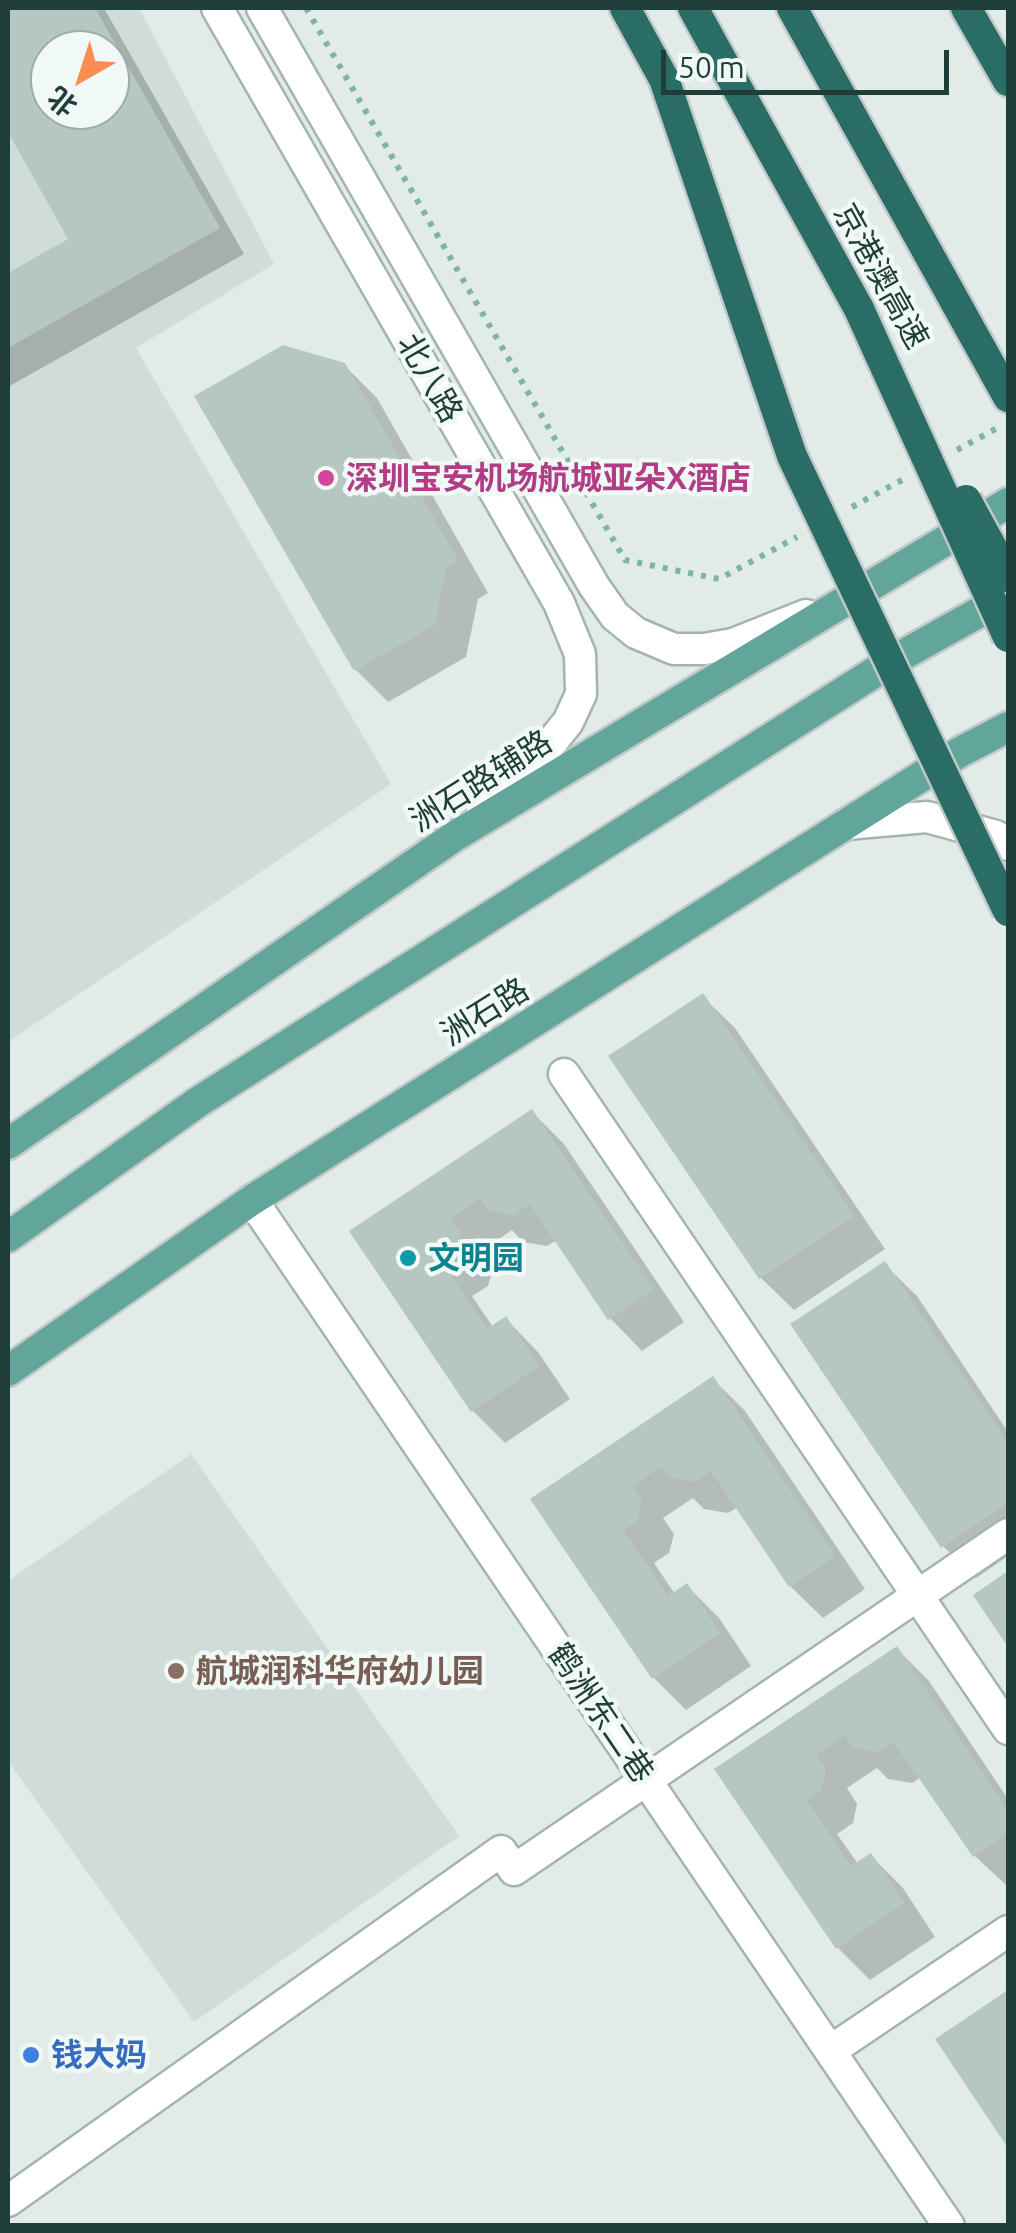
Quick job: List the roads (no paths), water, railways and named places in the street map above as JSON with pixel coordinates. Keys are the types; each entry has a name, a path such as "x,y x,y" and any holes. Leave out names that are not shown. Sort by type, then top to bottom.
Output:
{"highway":[{"path":"625,8 664,79 792,456 1008,911"},
{"name":"京港澳高速","path":"694,8 1008,577"},
{"name":"京港澳高速","path":"792,8 1008,397"},
{"path":"966,8 1008,81"},
{"path":"859,310 1008,638"}],"main road":[{"name":"洲石路辅路","path":"8,1144 456,836 1008,503"},
{"path":"8,1236 198,1102 894,660 1008,596"},
{"name":"洲石路","path":"19,1363 252,1200 960,752 1008,727"},
{"path":"960,752 1008,737"},
{"path":"8,1380 19,1363"}],"street":[{"name":"北八路","path":"217,8 559,603 580,654 581,694 568,722 539,758 456,836"},
{"name":"北八路","path":"262,8 594,586 615,616 636,633 674,649 704,649 733,644 850,598"},
{"path":"846,824 926,818 996,836 1008,845"},
{"path":"564,1074 1008,1729"},
{"name":"鹤洲东二巷","path":"252,1200 949,2226"},
{"path":"8,2201 501,1851 514,1870 1008,1534"},
{"path":"830,2051 1008,1931"}],"place":[{"name":"深圳宝安机场航城亚朵X酒店","path":"326,478"},
{"name":"文明园","path":"408,1258"},
{"name":"航城润科华府幼儿园","path":"176,1671"},
{"name":"钱大妈","path":"31,2055"}]}
